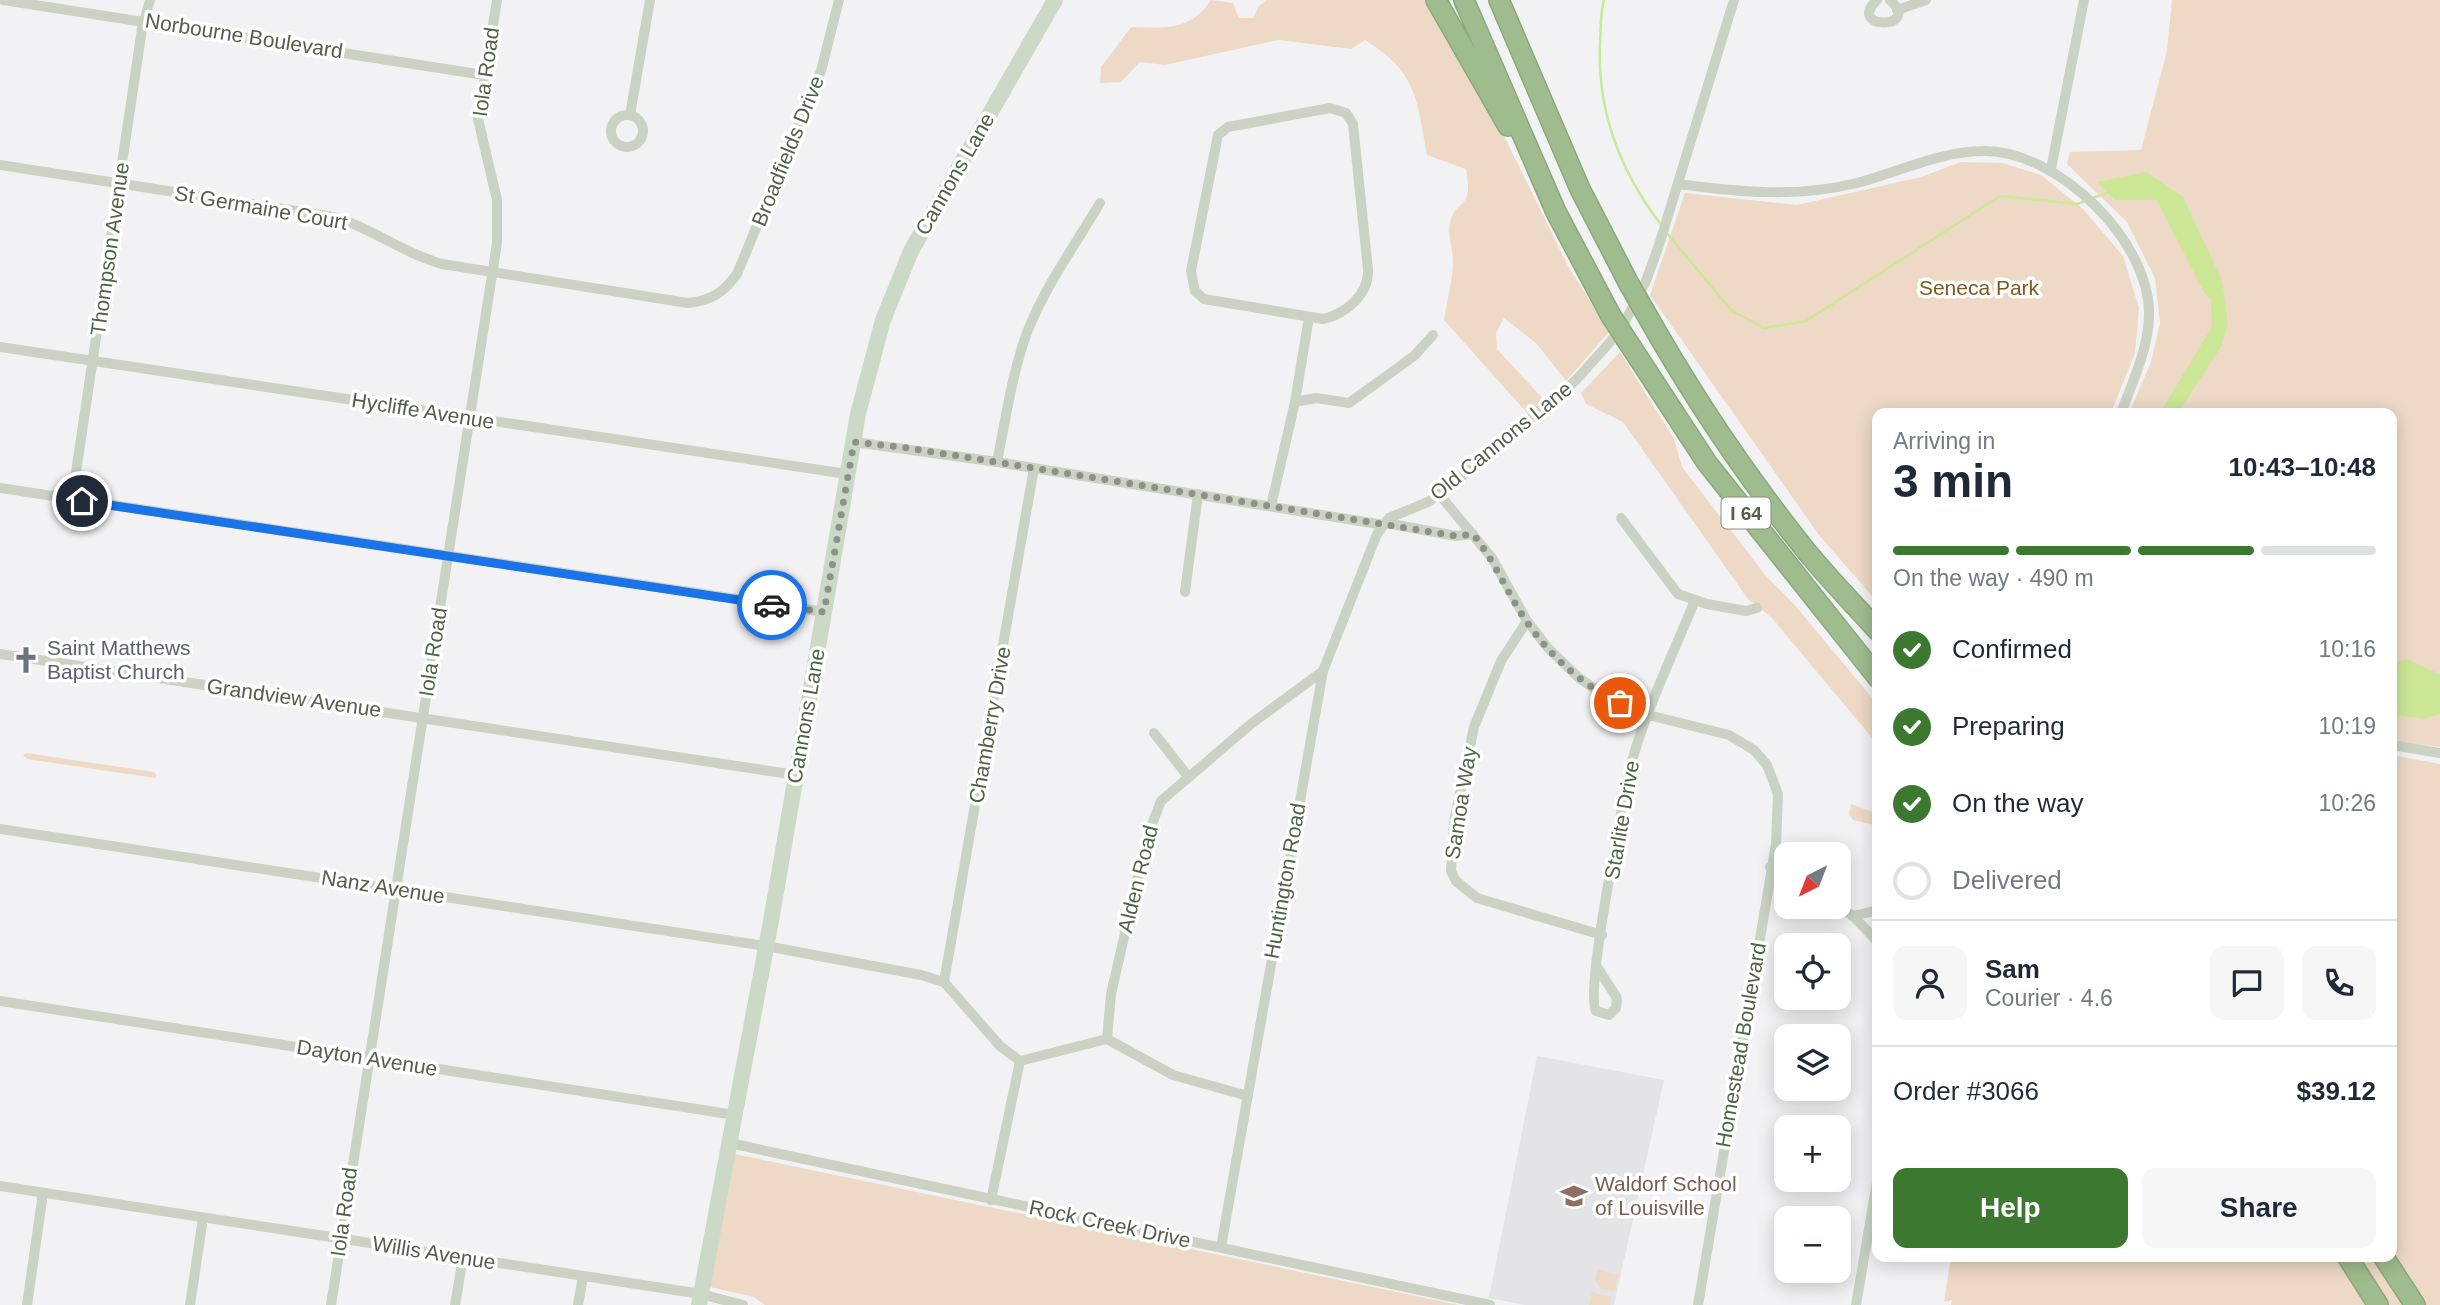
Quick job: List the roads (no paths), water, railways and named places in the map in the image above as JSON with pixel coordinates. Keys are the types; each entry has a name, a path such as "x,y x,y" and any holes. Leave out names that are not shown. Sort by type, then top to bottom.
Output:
{"highway":[{"path":"1436,0 1556,212"},
{"name":"I 64","path":"1464,0 1556,212 1611,316 1707,463 1872,670"},
{"name":"I 64","path":"1499,0 1580,189 1673,362 1803,547 1872,624"},
{"path":"2351,1262 2378,1305"},
{"path":"2387,1262 2415,1305"}],"main road":[{"name":"Cannons Lane","path":"700,1299 766,946 847,474 873,351 901,274 930,216 1055,0"}],"street":[{"name":"Norbourne Boulevard","path":"3,0 145,20 484,75"},
{"name":"Thompson Avenue","path":"72,499 119,184 150,0"},
{"name":"Iola Road","path":"331,1305 367,1058 492,272 498,214 494,183 478,129 497,0"},
{"path":"630,115 650,0"},
{"name":"Broadfields Drive","path":"719,294 737,274 821,71 839,0"},
{"name":"Old Cannons Lane","path":"1385,524 1439,494 1576,380 1614,338 1637,302 1658,245 1734,0"},
{"path":"1877,0 1871,11 1876,22 1885,24 1892,21 1893,5 1926,0"},
{"path":"2056,172 2084,0"},
{"path":"1335,108 1346,113 1353,124 1368,280 1364,291 1339,314 1323,319 1309,317 1207,300 1195,291 1191,271 1214,146 1222,131 1240,124 1335,108"},
{"path":"1678,184 1741,192 1800,192 1855,183 1926,161 1983,151 2020,156 2056,172 2104,216 2133,252 2143,275 2148,299 2146,341 2123,408"},
{"name":"St Germaine Court","path":"0,165 329,216 374,232 430,261 688,303 701,302 719,294"},
{"path":"997,461 1014,376 1029,328 1051,283 1100,203"},
{"path":"1271,506 1295,402 1309,317"},
{"path":"1295,402 1317,398 1349,403 1414,356 1433,335"},
{"name":"Hycliffe Avenue","path":"0,347 847,474"},
{"path":"854,442 997,461 1457,536 1473,534"},
{"name":"Chamberry Drive","path":"944,982 1034,468"},
{"path":"0,488 824,612"},
{"path":"1185,592 1198,494"},
{"name":"Homestead Boulevard","path":"1439,494 1492,558 1527,621 1548,648 1579,678 1607,697 1648,715 1729,735 1746,744 1761,757 1772,774 1778,794 1779,822 1698,1305"},
{"path":"1621,518 1674,590 1695,600 1746,611 1757,608"},
{"name":"Huntington Road","path":"1221,1247 1323,671 1377,534 1385,524"},
{"name":"Starlite Drive","path":"1597,967 1629,770 1648,715 1695,600"},
{"name":"Samoa Way","path":"1527,621 1500,661 1474,727 1454,822 1451,871 1456,881 1477,898 1602,935"},
{"name":"Grandview Avenue","path":"0,654 796,775"},
{"name":"Alden Road","path":"1107,1039 1111,994 1147,837 1161,801 1187,775 1323,671"},
{"path":"1154,733 1187,775"},
{"path":"2397,747 2440,753"},
{"name":"Nanz Avenue","path":"0,829 766,946 944,982"},
{"path":"1770,867 1774,869"},
{"path":"1872,911 1853,916 1872,936"},
{"path":"944,982 1000,1046 1020,1061"},
{"name":"Dayton Avenue","path":"0,1002 735,1115"},
{"path":"1020,1061 1107,1039 1173,1075 1248,1096"},
{"path":"992,1200 1020,1061"},
{"name":"Rock Creek Drive","path":"729,1143 1490,1305"},
{"name":"Willis Avenue","path":"0,1185 583,1277 743,1305"},
{"path":"27,1305 43,1193"},
{"path":"1856,1305 1872,1212"},
{"path":"190,1305 203,1219"},
{"path":"455,1305 463,1258"},
{"path":"578,1305 583,1277"}],"waterway":[{"path":"1604,0 1600,68 1607,117 1614,140 1634,184 1662,226"},
{"path":"2093,198 2110,192"},
{"path":"1666,232 1731,310 1764,328 1806,321 2000,196 2077,204 2083,202"}],"place":[{"name":"Saint Matthews Baptist Church","path":"26,660"},
{"name":"Waldorf School of Louisville","path":"1574,1196"}],"park label":[{"name":"Seneca Park","path":"1979,288"}]}
